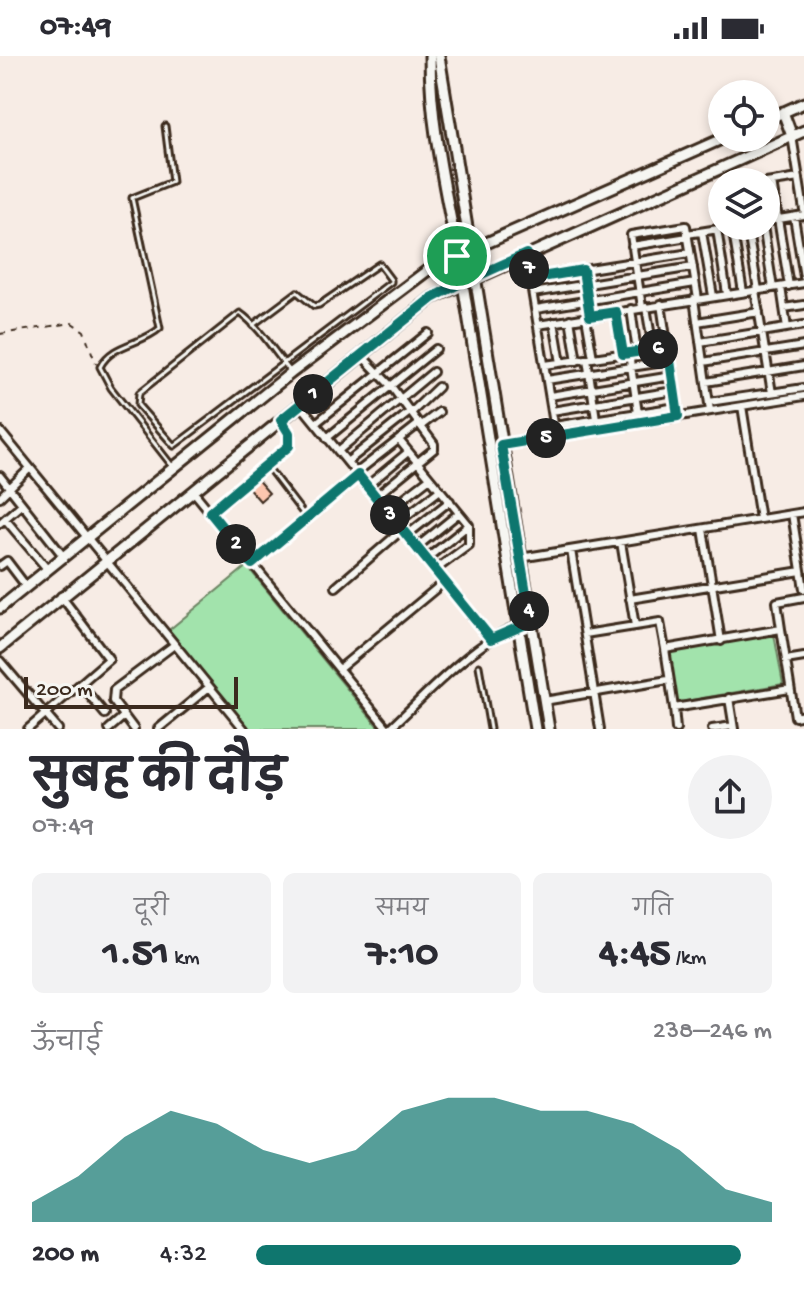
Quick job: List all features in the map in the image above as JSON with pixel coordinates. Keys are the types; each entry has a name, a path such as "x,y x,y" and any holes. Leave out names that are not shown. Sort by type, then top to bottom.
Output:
{"street":[{"path":"430,56 430,93 437,154 462,282 535,729"},
{"path":"439,56 549,729"},
{"path":"780,113 804,103"},
{"path":"780,219 804,213 801,163 783,112"},
{"path":"0,648 432,298 804,131"},
{"path":"0,607 291,373 432,267 708,145"},
{"path":"780,183 801,183"},
{"path":"538,325 789,286 804,280 794,217"},
{"path":"653,349 632,246 708,231"},
{"path":"780,231 789,286"},
{"path":"702,232 713,296"},
{"path":"688,236 710,406"},
{"path":"719,240 727,294"},
{"path":"736,240 743,292"},
{"path":"749,240 772,393"},
{"path":"767,240 787,328"},
{"path":"530,279 690,253"},
{"path":"526,254 556,436"},
{"path":"533,293 693,267"},
{"path":"583,270 588,300 589,374 596,419"},
{"path":"536,309 695,283"},
{"path":"661,304 678,416"},
{"path":"784,308 804,305"},
{"path":"631,309 630,353 638,413"},
{"path":"616,312 630,353"},
{"path":"697,322 759,312"},
{"path":"570,319 577,361"},
{"path":"554,322 561,363"},
{"path":"700,342 804,325"},
{"path":"316,423 428,333"},
{"path":"703,362 804,346"},
{"path":"545,365 668,347"},
{"path":"327,438 436,349"},
{"path":"362,356 391,386 432,438 434,449 375,497"},
{"path":"547,380 670,361"},
{"path":"706,382 804,366"},
{"path":"338,451 433,372"},
{"path":"550,396 672,376"},
{"path":"347,462 438,387"},
{"path":"501,445 678,416 710,406 804,388"},
{"path":"552,411 674,391"},
{"path":"710,406 742,406 804,396"},
{"path":"300,404 491,639"},
{"path":"742,406 760,519"},
{"path":"554,426 677,407"},
{"path":"252,564 357,474 439,412"},
{"path":"0,431 244,729"},
{"path":"399,440 469,525 469,545 435,570"},
{"path":"367,486 408,452"},
{"path":"0,497 30,468"},
{"path":"0,476 64,557"},
{"path":"387,511 430,478"},
{"path":"397,523 440,490"},
{"path":"193,491 388,729 491,639 518,624 531,622"},
{"path":"336,587 450,501"},
{"path":"22,504 2,521 48,570"},
{"path":"520,558 804,512"},
{"path":"417,547 459,513"},
{"path":"792,514 804,589"},
{"path":"426,559 469,525"},
{"path":"703,529 721,641"},
{"path":"621,542 635,626"},
{"path":"571,550 600,729"},
{"path":"0,553 3,564 26,586"},
{"path":"630,599 801,571"},
{"path":"339,669 444,582"},
{"path":"28,729 109,659 61,596"},
{"path":"804,597 777,602 795,717 804,715"},
{"path":"585,634 660,622 676,729"},
{"path":"665,649 781,629"},
{"path":"134,729 113,701 114,690 174,645"},
{"path":"786,660 804,657"},
{"path":"0,661 58,729"},
{"path":"544,701 668,680"},
{"path":"81,685 105,714"},
{"path":"158,729 208,688"},
{"path":"674,708 790,689"},
{"path":"712,729 734,728 729,698"},
{"path":"109,729 124,716"}],"lane":[{"path":"165,126 172,182 132,198 160,328 152,335 112,352 100,367 111,388 173,467"},
{"path":"253,325 297,292 317,306 381,264 391,282 283,363 174,446 138,405 139,393 235,315 242,313 253,325 283,363 291,373"},
{"path":"210,512 289,446 289,433 281,420"},
{"path":"266,465 307,518"},
{"path":"479,666 490,729"}],"path":[{"path":"0,334 78,325 100,367"}],"green space":[{"path":"247,566 380,729 250,729 169,630"},
{"path":"774,634 783,684 674,703 666,653"}],"building":[{"path":"255,477 269,493 260,501 246,485"}],"route":[{"path":"470,250 475,277 526,254 530,279 583,270 590,316 616,312 623,354 668,347 678,416 501,445 531,622 518,624 491,639 358,475 252,564 210,512 289,446 289,433 281,420 432,298 462,282 457,256 470,250"}]}
